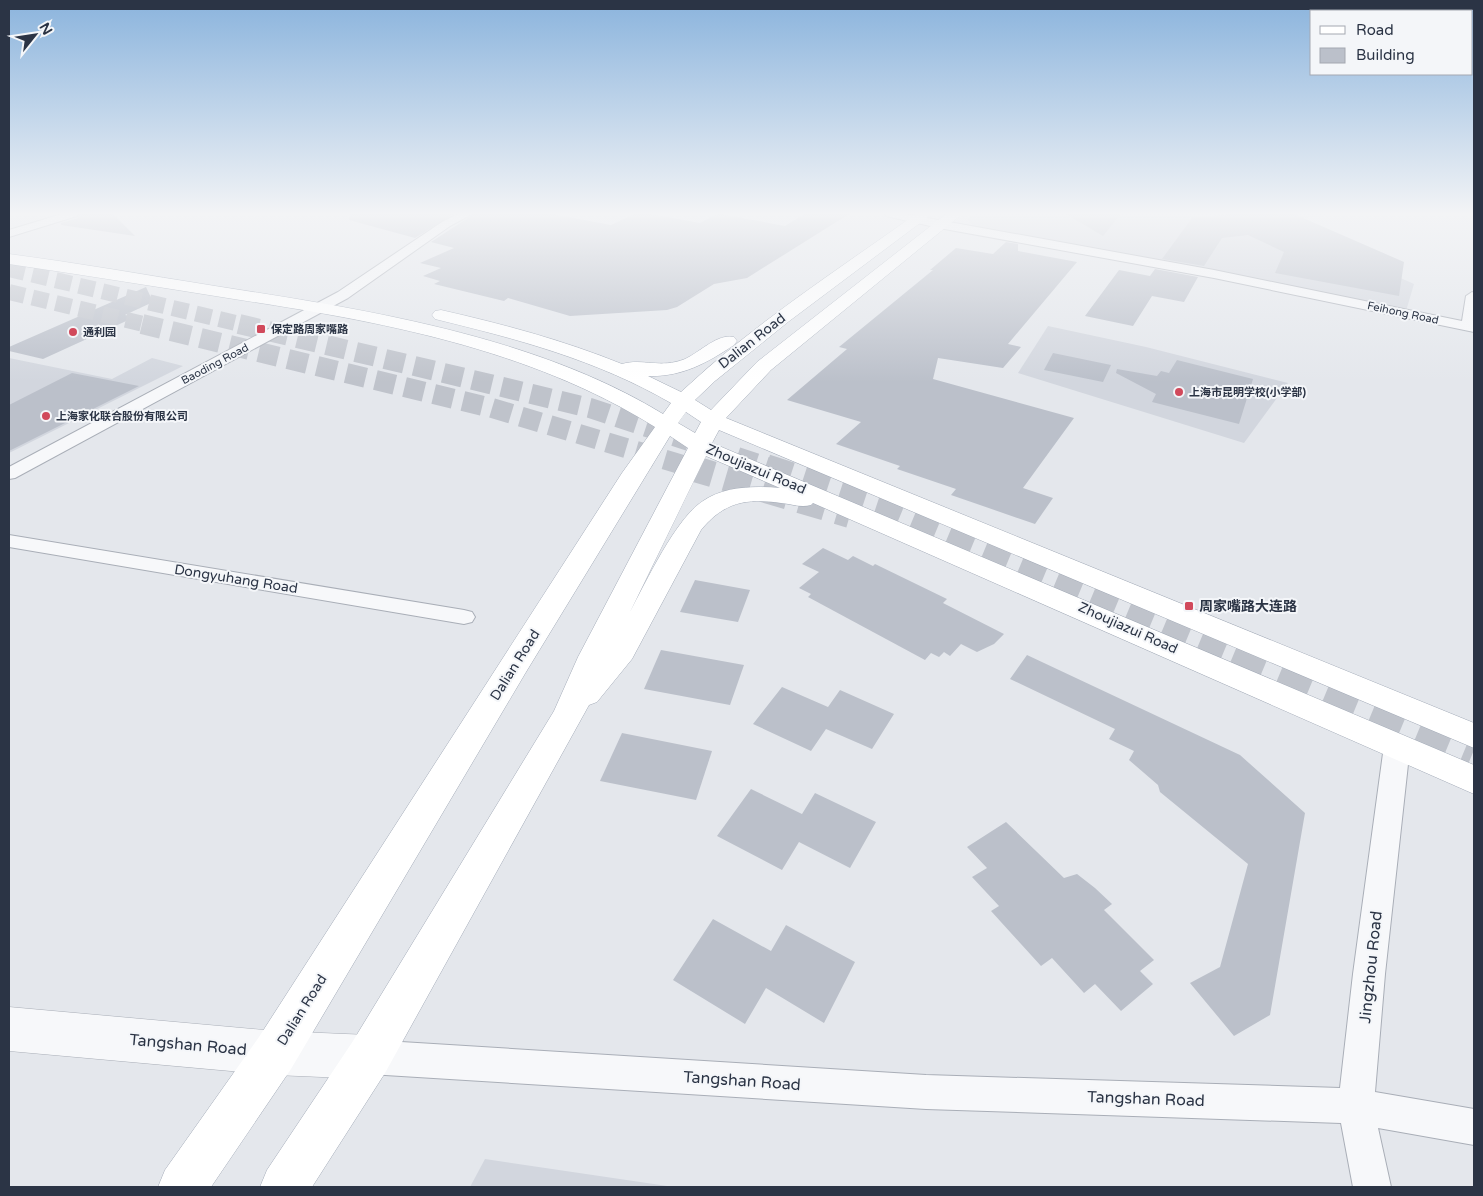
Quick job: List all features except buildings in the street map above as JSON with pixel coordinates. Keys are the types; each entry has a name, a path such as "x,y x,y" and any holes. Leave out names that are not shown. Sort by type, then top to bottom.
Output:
{"main road":[{"name":"Zhoujiazui Road","path":"88,270 321,299 537,362 590,383 628,401 674,414 713,420 1474,736"},
{"name":"Dalian Road","path":"182,1187 275,1053 514,664 674,414 708,377 848,270"},
{"name":"Dalian Road","path":"284,1187 369,1057 569,714 593,657 713,420 764,366 883,270"},
{"path":"574,352 642,370 656,372 680,368 705,356 761,318 789,303 819,291"},
{"name":"Zhoujiazui Road","path":"321,299 343,295 370,300"},
{"name":"Zhoujiazui Road","path":"425,311 550,343 650,384 699,445 1474,780"},
{"path":"569,714 622,652 690,527 713,504 738,496 753,494 779,495 825,506 916,538"}],"street":[{"path":"343,295 380,270"},
{"name":"Feihong Road","path":"1191,270 1471,328"},
{"path":"1471,328 1472,296"},
{"name":"Baoding Road","path":"9,474 321,299"},
{"name":"Dongyuhang Road","path":"9,541 464,618"},
{"name":"Jingzhou Road","path":"1372,1187 1356,1106 1369,974 1397,746"},
{"name":"Tangshan Road","path":"9,1029 275,1053 369,1057 926,1092 1356,1106 1474,1127"}],"shaded area":[{"path":"1193,270 1382,270 1414,284 1406,311"},
{"name":"上海市昆明学校(小学部)","path":"1048,326 1146,347 1288,383 1244,443 1018,373"},
{"name":"上海家化联合股份有限公司","path":"9,358 112,379 152,358 183,366 9,453"},
{"path":"485,1159 674,1187 470,1187"}],"tunnel":[{"path":"12,270 244,325"},
{"path":"9,292 148,325"},
{"path":"142,324 492,408 693,468"},
{"path":"239,324 590,408 689,441"},
{"path":"737,457 770,468"},
{"path":"688,467 850,515"},
{"path":"766,467 894,509 1238,652"},
{"path":"1235,651 1474,750"}],"place":[{"name":"保定路周家嘴路","path":"261,329"},
{"name":"通利园","path":"73,332"},
{"name":"上海市昆明学校(小学部)","path":"1179,392"},
{"name":"上海家化联合股份有限公司","path":"46,416"},
{"name":"周家嘴路大连路","path":"1189,606"}]}
